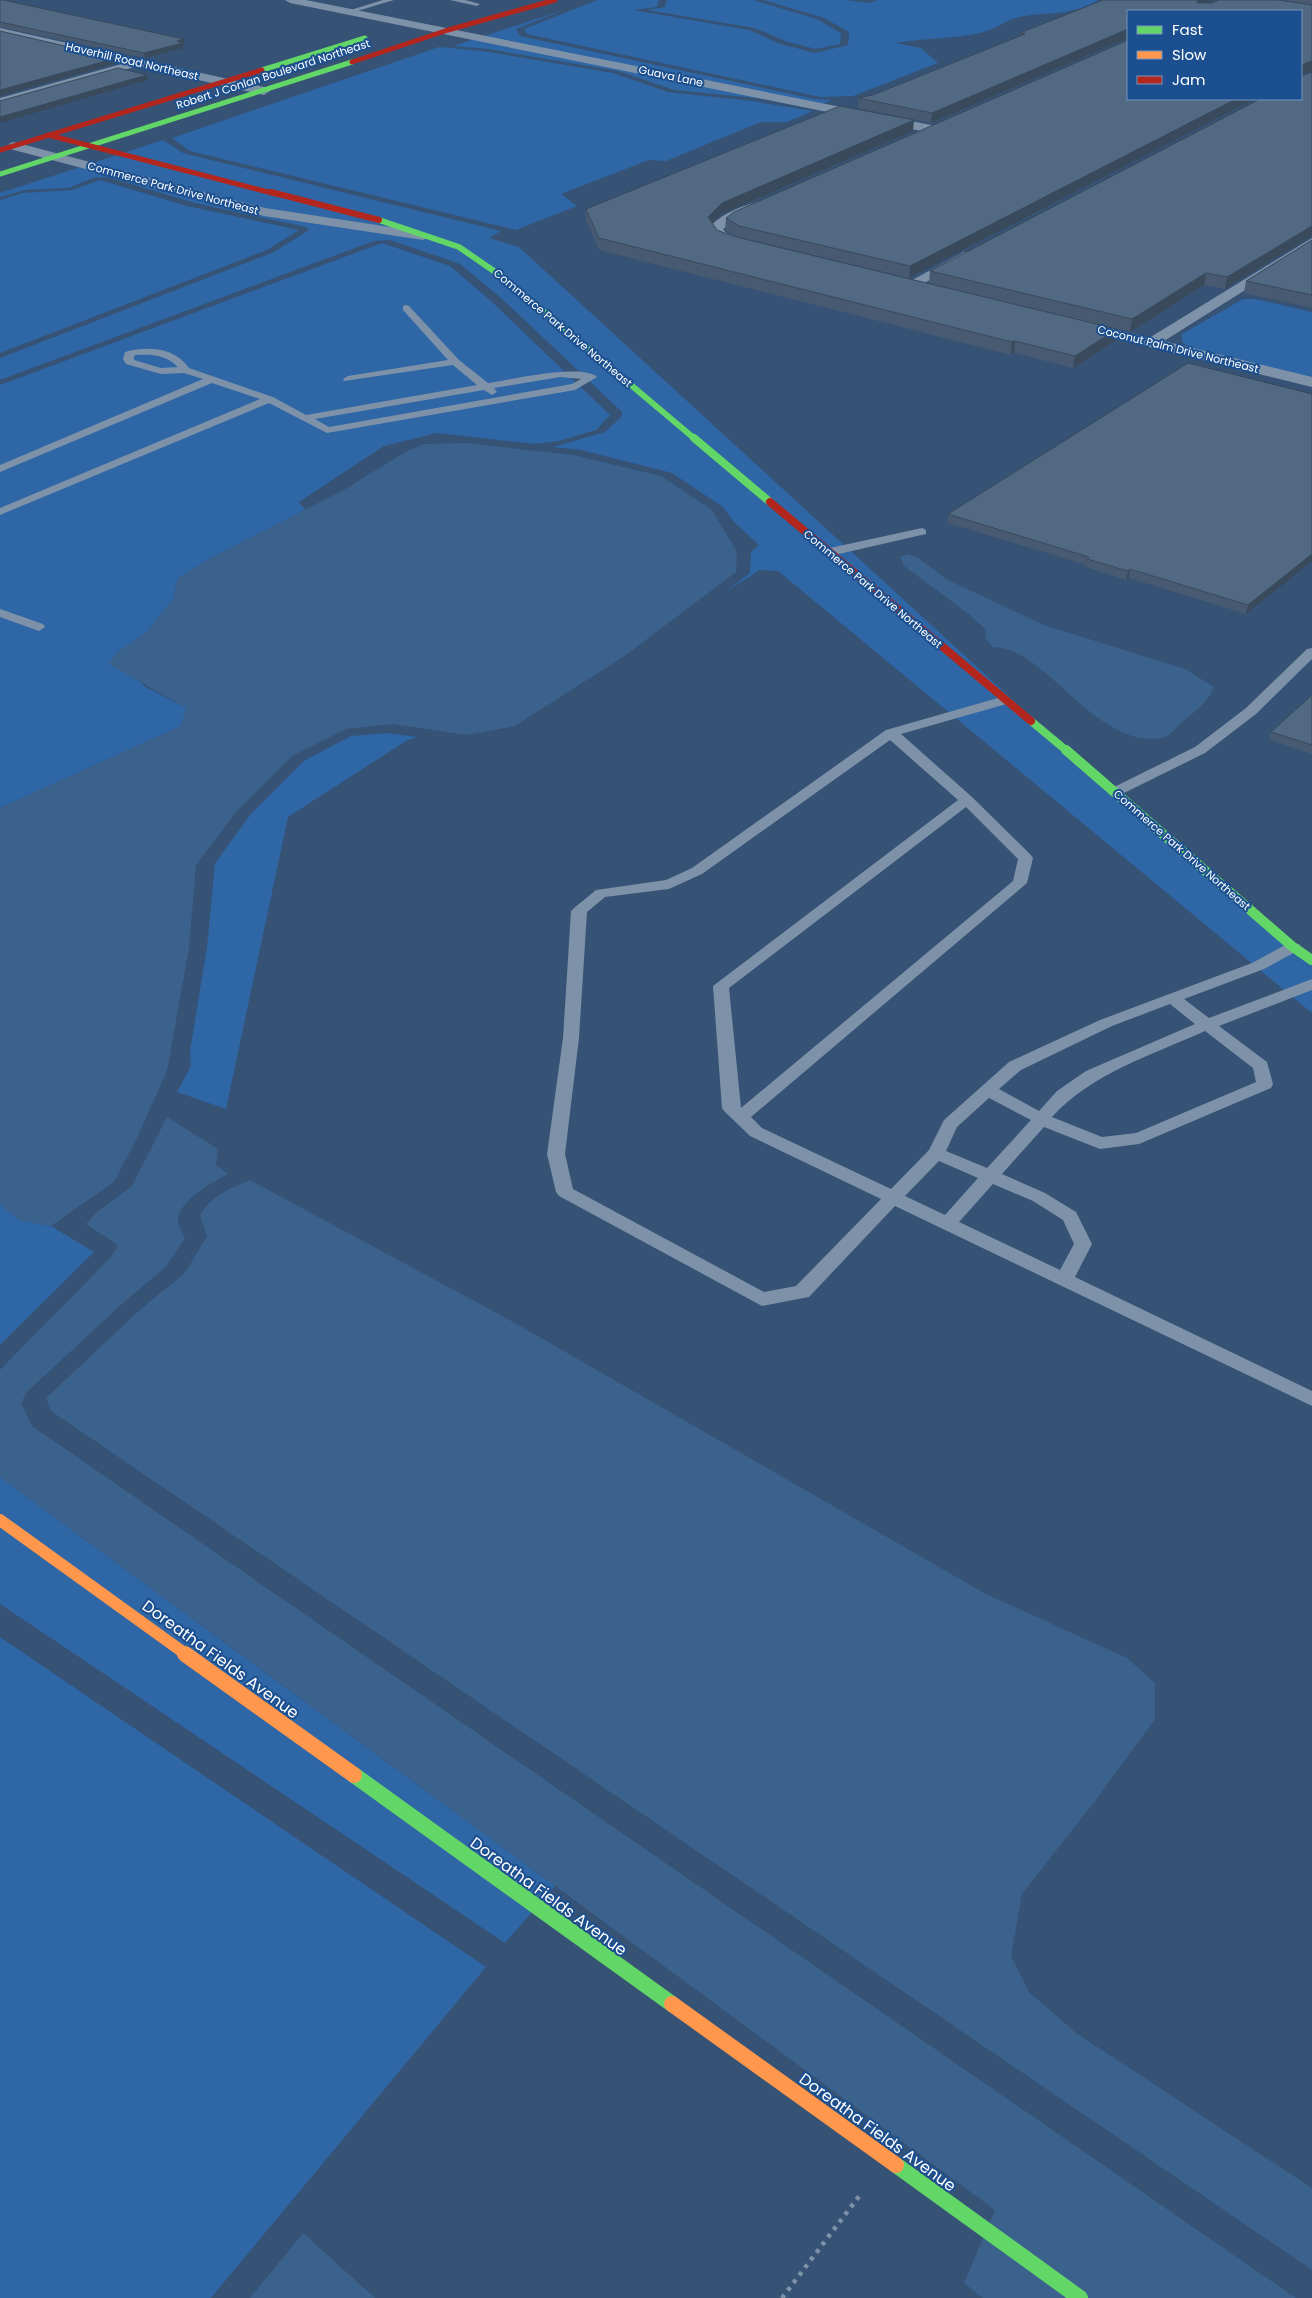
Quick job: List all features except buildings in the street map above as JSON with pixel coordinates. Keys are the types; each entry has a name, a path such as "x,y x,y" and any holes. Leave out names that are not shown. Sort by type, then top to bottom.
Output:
{"street":[{"name":"Guava Lane","path":"293,0 410,25 448,30 935,127 913,137"},
{"name":"Robert J Conlan Boulevard Northeast","path":"0,150 491,0"},
{"name":"Robert J Conlan Boulevard Northeast","path":"0,174 264,92 448,30 555,0"},
{"name":"Haverhill Road Northeast","path":"0,30 264,92"},
{"path":"0,102 137,62"},
{"name":"Commerce Park Drive Northeast","path":"48,135 379,220 459,247 504,278 1114,792 1293,947 1312,960"},
{"name":"Commerce Park Drive Northeast","path":"14,146 220,201 302,219 423,236"},
{"path":"220,201 252,188"},
{"path":"756,248 720,236 716,228 728,219 772,200"},
{"path":"1151,343 1312,242"},
{"path":"929,289 905,283 980,248"},
{"name":"Coconut Palm Drive Northeast","path":"1064,322 1312,382"},
{"name":"Doreatha Fields Avenue","path":"0,1520 1080,2298"}],"lane":[{"path":"347,12 391,0"},
{"path":"453,0 477,4"},
{"path":"406,308 455,362 500,399"},
{"path":"185,370 181,362 170,356 150,351 139,351 129,354 128,359 130,362 161,371 185,370 269,399 327,430 575,387 592,376"},
{"path":"348,379 455,362"},
{"path":"305,418 560,374 592,376 616,372"},
{"path":"0,468 210,380"},
{"path":"436,396 449,408"},
{"path":"0,512 269,399"},
{"path":"354,410 366,422"},
{"path":"830,552 922,532"},
{"path":"0,613 39,627"},
{"path":"1114,792 1200,750 1252,711 1312,652"},
{"path":"1005,700 891,733 697,871 668,884 601,893 579,911 571,1038 556,1154 565,1192 762,1299 802,1292 893,1200 936,1152 950,1124 1015,1066 1106,1023 1258,966 1293,947"},
{"path":"740,1117 1020,882 1026,858 967,800 891,733"},
{"path":"967,800 721,986 731,1108 756,1132 893,1200 1065,1279 1312,1399"},
{"path":"947,1224 1063,1095 1092,1075 1206,1025 1312,984"},
{"path":"989,1091 1041,1119 1100,1143 1139,1138 1265,1084 1261,1066 1172,998"},
{"path":"936,1152 1039,1197 1070,1216 1084,1244 1065,1279"}],"path":[{"path":"782,2298 862,2192"}],"shaded area":[{"path":"597,0 659,0 657,7 633,10 749,30 781,44 815,53 848,45 849,32 824,18 763,0 846,0 868,3 878,0 1099,0 1072,11 1019,17 980,33 896,43 921,48 938,63 853,96 820,97 527,34 524,29"},
{"path":"667,0 753,0 817,19 841,33 840,44 816,49 788,42 754,28 647,10 665,7"},
{"path":"564,10 516,29 520,36 815,99 832,100 811,108 756,98 674,90 618,71 488,49 453,46"},
{"path":"439,47 483,51 613,73 668,92 752,101 813,111 787,122 761,122 666,161 649,160 561,194 577,206 516,230 190,151 172,138"},
{"path":"163,140 183,153 501,231 489,238 519,247 1215,885 1312,959 1312,1013 778,571 760,570 724,593 750,573 751,552 759,545 733,521 723,507 672,473 581,450 553,447 605,432 622,416 622,412 501,298 460,264 390,240 374,241 0,380 0,358 274,252 309,230 306,227 195,203 108,177 93,178 69,188 25,190 0,197 0,193"},
{"path":"100,180 187,206 299,230 267,250 0,353 0,200 23,193 72,190"},
{"path":"382,243 450,266 490,300 610,415 596,430 559,441 534,444 437,433 384,446 299,502 305,510 209,559 178,578 173,599 146,633 116,653 144,686 186,708 181,726 0,808 0,385"},
{"path":"1243,299 1256,299 1312,312 1312,378 1191,349 1182,342 1182,334"},
{"path":"466,443 573,455 661,476 712,510 737,552 736,572 626,655 515,726 467,735 393,724 346,729 292,756 236,812 196,865 189,948 167,1071 137,1138 114,1182 51,1226 19,1220 0,1204 0,808 181,726 186,708 109,664 116,653 146,633 173,599 178,578 209,559 342,491 405,452 424,444"},
{"path":"907,554 917,557 946,579 1044,625 1185,669 1214,687 1204,703 1167,736 1157,739 1140,738 1119,731 1099,719 1028,660 1011,650 993,647 985,638 986,630 970,615 904,566 900,557"},
{"path":"389,733 417,737 406,741 288,817 226,1109 177,1092 191,1066 190,1051 207,947 215,863 251,814 305,760 351,736"},
{"path":"167,1117 218,1149 216,1165 228,1174 198,1193 184,1206 178,1219 185,1238 165,1268 125,1301 27,1392 21,1403 32,1426 1296,2298 983,2298 964,2283 995,2210 0,1477 0,1370 111,1257 117,1247 115,1243 86,1224 97,1212 132,1186"},
{"path":"250,1180 517,1324 986,1594 1127,1658 1155,1683 1155,1719 1095,1801 1022,1894 1011,1956 1029,1992 1076,2033 1312,2188 1312,2270 51,1411 46,1398 142,1308 185,1273 207,1236 200,1216 209,1203 236,1186"},
{"path":"0,1204 19,1220 51,1226 94,1252 0,1345"},
{"path":"0,1477 555,1886 505,1943 0,1604"},
{"path":"0,1637 486,1967 211,2298 0,2298"},
{"path":"303,2233 375,2298 250,2298"}],"traffic: fast":[{"path":"262,70 365,38"},
{"path":"0,174 352,62"},
{"path":"379,220 459,247 504,278 770,502"},
{"path":"1031,721 1166,835 1293,947 1312,960"},
{"path":"354,1775 672,2004"},
{"path":"896,2165 1080,2298"}],"traffic: slow":[{"path":"0,1520 354,1775"},
{"path":"672,2004 896,2165"}],"traffic: jam":[{"path":"352,62 448,30 555,0"},
{"path":"0,150 262,70"},
{"path":"48,135 379,220"},
{"path":"770,502 1031,721"}]}
